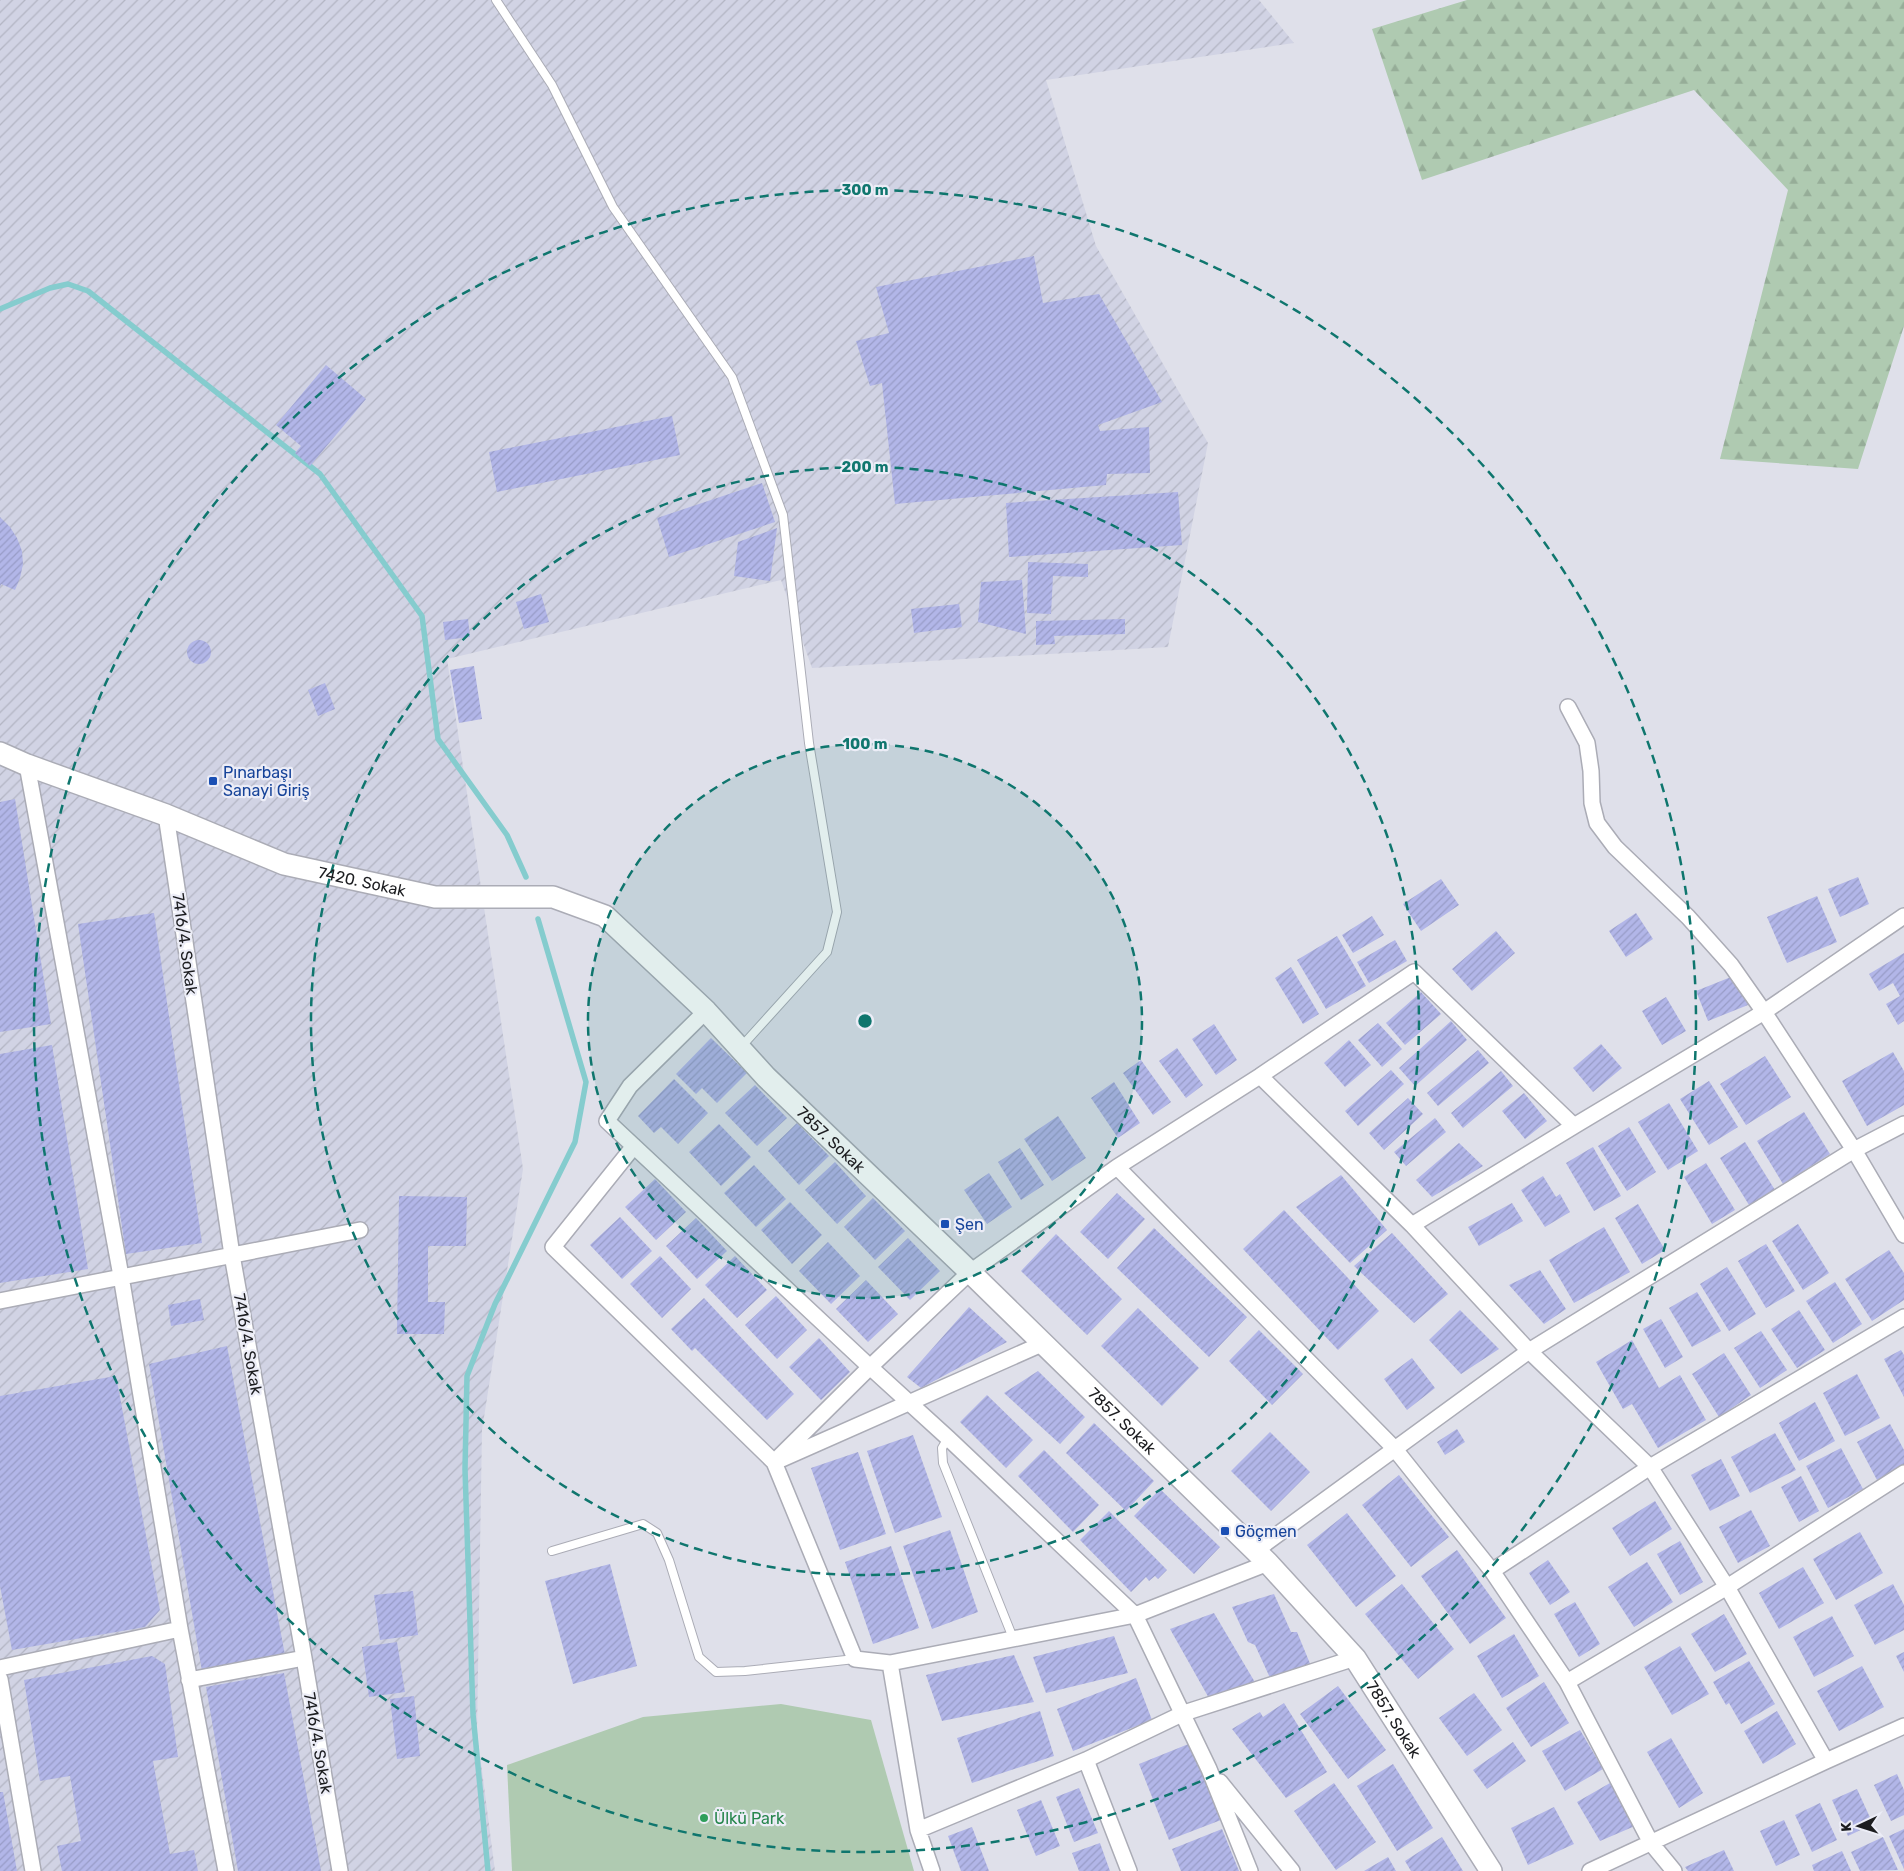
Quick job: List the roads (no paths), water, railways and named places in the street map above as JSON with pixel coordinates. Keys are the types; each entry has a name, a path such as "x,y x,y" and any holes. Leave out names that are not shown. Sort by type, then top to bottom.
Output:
{"street":[{"path":"1568,707 1587,743 1591,771 1592,802 1598,823 1614,847 1688,917 1731,965 1854,1150 1904,1235"},
{"name":"7420. Sokak","path":"0,753 166,815 284,864 435,897 553,897 605,916 706,1011"},
{"path":"27,764 121,1276 189,1680 226,1871"},
{"name":"7416/4. Sokak","path":"166,815 232,1255 340,1871"},
{"path":"1412,1225 1764,1012 1902,921"},
{"path":"774,1462 970,1272 1117,1167 1260,1076 1414,972 1574,1126"},
{"name":"7857. Sokak","path":"706,1011 766,1077 1044,1343 1261,1557 1355,1658 1491,1871"},
{"path":"706,1011 630,1086 607,1120 870,1367 910,1402 1135,1615 1184,1713 1250,1871"},
{"path":"1260,1076 1412,1225 1529,1351 1650,1467 1727,1587 1826,1761"},
{"path":"634,1146 553,1247 774,1462 855,1659 890,1663 1135,1615 1261,1557 1394,1448 1529,1351 1854,1150 1904,1124"},
{"path":"1117,1167 1394,1448 1492,1571 1567,1682 1651,1843 1674,1871"},
{"path":"0,1301 360,1230"},
{"path":"1492,1571 1650,1467 1904,1317"},
{"path":"774,1462 1044,1343"},
{"path":"1567,1682 1727,1587 1903,1476"},
{"path":"0,1668 180,1629"},
{"path":"189,1680 304,1658"},
{"path":"918,1830 1086,1760 1184,1713 1355,1658"},
{"path":"890,1663 918,1830 932,1871"},
{"path":"0,1679 33,1871"},
{"path":"1590,1871 1904,1726"},
{"path":"1086,1760 1129,1871"},
{"path":"1209,1769 1292,1871"}],"lane":[{"path":"496,0 552,85 614,207 732,377 783,515 809,743 837,912 828,952 740,1048"},
{"path":"948,1438 942,1448 943,1463 1013,1638"},
{"path":"552,1551 643,1524 658,1533 669,1560 699,1657 716,1672 745,1671 855,1659"}],"waterway":[{"path":"0,309 50,288 68,284 88,291 320,474 422,616 438,739 507,835 526,877"},
{"path":"488,1871 473,1714 465,1469 467,1376 495,1304 575,1142 586,1082 538,919"}],"place":[{"name":"Pınarbaşı Sanayi Giriş","path":"213,781"},
{"name":"Şen","path":"945,1224"},
{"name":"Göçmen","path":"1225,1531"},
{"name":"Ülkü Park","path":"704,1818"}]}
